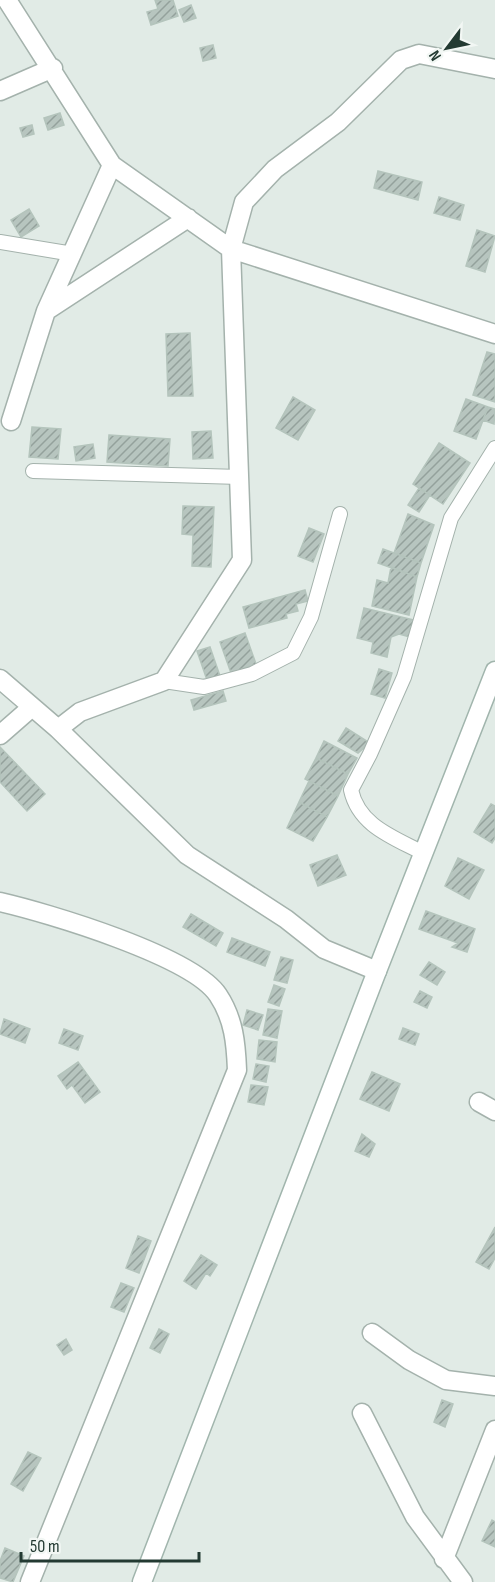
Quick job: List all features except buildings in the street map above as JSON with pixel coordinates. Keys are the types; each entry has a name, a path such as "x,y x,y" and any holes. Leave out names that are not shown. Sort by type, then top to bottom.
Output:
{"street":[{"path":"7,0 53,68 112,165 231,249 495,334"},
{"path":"58,729 80,712 164,681 242,560 231,249 244,201 275,169 338,122 401,60 419,54 495,69"},
{"path":"0,91 53,68"},
{"path":"11,422 46,311 112,165"},
{"path":"46,311 188,218"},
{"path":"142,1582 376,971 495,671"},
{"path":"0,679 58,729 187,855 286,919 324,949 376,971"},
{"path":"0,735 32,707"},
{"path":"0,902 157,953 192,972 218,994 235,1033 237,1070 30,1582"},
{"path":"372,1333 409,1360 446,1380 495,1386"},
{"path":"362,1413 415,1517 463,1582"},
{"path":"444,1559 495,1430"}],"lane":[{"path":"0,242 72,254"},
{"path":"423,853 370,825 354,805 351,790 370,754 404,677 451,518 495,448"},
{"path":"33,471 240,477"},
{"path":"164,681 204,687 252,674 293,653 310,617 340,514"}]}
